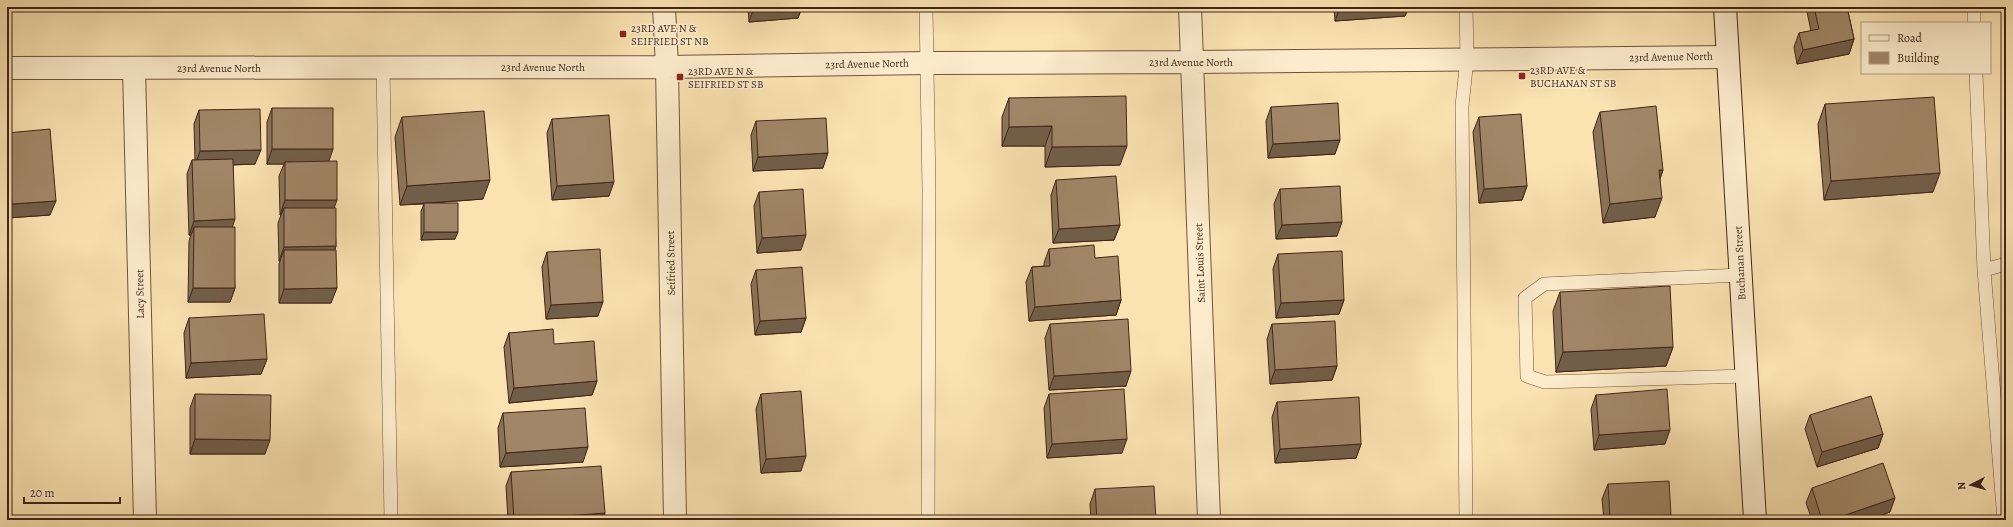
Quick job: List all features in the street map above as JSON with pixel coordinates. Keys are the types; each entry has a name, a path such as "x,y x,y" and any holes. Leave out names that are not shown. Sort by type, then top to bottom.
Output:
{"street":[{"name":"Seifried Street","path":"664,7 667,67 675,520"},
{"name":"Saint Louis Street","path":"1190,7 1209,520"},
{"name":"Buchanan Street","path":"1724,7 1755,520"},
{"name":"23rd Avenue North","path":"7,68 667,67 927,63 1727,57"},
{"name":"Lacy Street","path":"134,68 145,520"}],"lane":[{"path":"926,7 928,520"},
{"path":"1466,7 1467,59 1462,106 1466,520"},
{"path":"1974,7 1974,22"},
{"path":"383,68 392,520"},
{"path":"1976,74 1984,270 2004,520"},
{"path":"1984,270 2006,264"},
{"path":"1740,275 1544,284 1526,298 1527,376 1545,382 1746,376"}],"building":[{"path":"1814,7 1847,7 1854,39 1803,50 1799,33 1819,29"},
{"path":"1126,96 1127,146 1052,147 1052,126 1009,127 1009,98"},
{"path":"1934,97 1940,173 1831,181 1825,104"},
{"path":"1338,103 1340,140 1273,144 1271,107"},
{"path":"1656,106 1663,170 1659,170 1662,198 1610,204 1600,112"},
{"path":"272,108 333,108 333,149 272,149"},
{"path":"260,109 261,150 200,151 199,110"},
{"path":"484,111 490,180 407,186 402,117"},
{"path":"1521,114 1527,186 1484,189 1479,117"},
{"path":"609,115 614,182 557,186 552,119"},
{"path":"826,118 828,153 758,157 756,121"},
{"path":"50,129 56,201 12,204 7,133"},
{"path":"233,159 235,219 194,221 192,160"},
{"path":"337,161 337,200 285,200 285,162"},
{"path":"1116,176 1120,225 1059,229 1056,180"},
{"path":"1340,186 1342,222 1282,225 1280,189"},
{"path":"803,189 806,235 762,238 759,192"},
{"path":"424,203 458,203 458,232 424,232"},
{"path":"284,208 336,208 336,246 284,247"},
{"path":"194,227 235,227 235,288 193,288"},
{"path":"1094,245 1095,258 1118,256 1121,300 1035,307 1032,267 1050,266 1049,249"},
{"path":"600,249 603,302 551,305 547,252"},
{"path":"284,250 336,250 337,288 284,289"},
{"path":"1342,251 1344,300 1281,303 1278,254"},
{"path":"802,267 806,318 760,321 756,270"},
{"path":"1670,286 1673,347 1563,352 1560,292"},
{"path":"264,314 267,359 191,363 189,318"},
{"path":"1128,319 1131,371 1054,376 1050,324"},
{"path":"1335,321 1337,366 1275,370 1272,324"},
{"path":"553,329 554,344 594,341 597,381 514,388 509,333"},
{"path":"1124,389 1127,439 1052,444 1049,394"},
{"path":"1667,389 1670,430 1599,435 1596,395"},
{"path":"801,391 806,456 766,459 761,394"},
{"path":"195,394 271,395 270,440 195,439"},
{"path":"1871,396 1883,434 1822,452 1810,415"},
{"path":"1359,397 1361,444 1280,449 1277,402"},
{"path":"585,408 588,447 506,453 503,413"},
{"path":"1883,463 1895,498 1831,520 1822,520 1812,488"},
{"path":"601,466 605,513 514,520 511,472"},
{"path":"1669,481 1671,515 1610,518 1608,484"},
{"path":"1154,486 1156,520 1097,520 1095,489"}],"place":[{"name":"23RD AVE N & SEIFRIED ST NB","path":"623,34"},
{"name":"23RD AVE & BUCHANAN ST SB","path":"1522,76"},
{"name":"23RD AVE N & SEIFRIED ST SB","path":"680,77"}]}
